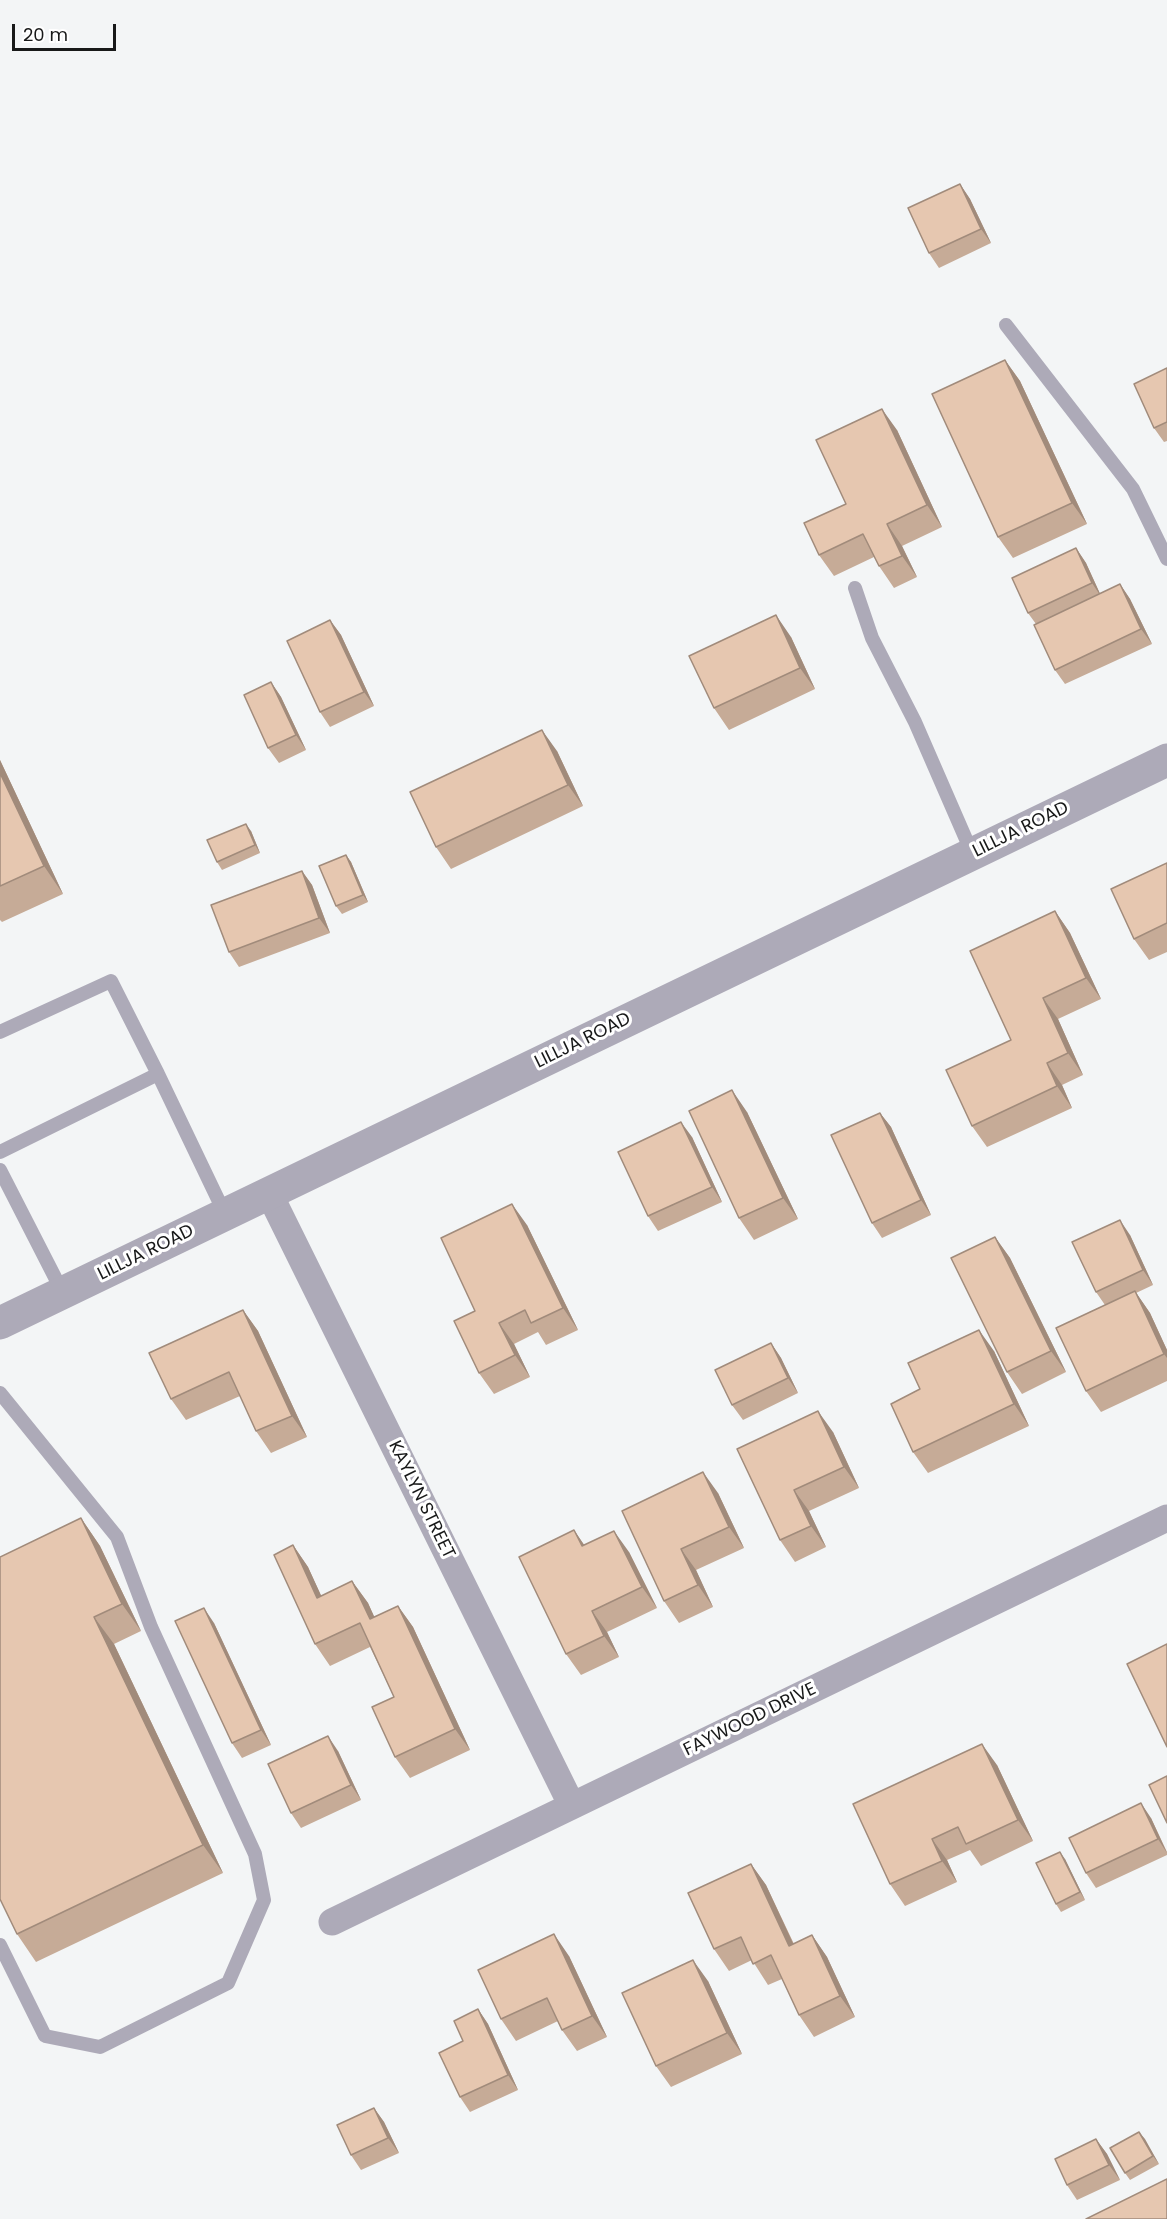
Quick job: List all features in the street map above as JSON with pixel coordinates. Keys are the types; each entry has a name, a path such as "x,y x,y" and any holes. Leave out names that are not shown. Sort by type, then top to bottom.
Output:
{"street":[{"name":"LILLJA ROAD","path":"0,1323 1167,760"},
{"name":"KAYLYN STREET","path":"269,1193 573,1806"},
{"name":"FAYWOOD DRIVE","path":"332,1922 1167,1518"}],"lane":[{"path":"1006,325 1133,489 1167,559"},
{"path":"855,588 872,638 915,722 972,854"},
{"path":"0,1032 111,981 225,1215"},
{"path":"0,1152 158,1074"},
{"path":"0,1170 63,1293"},
{"path":"0,1393 117,1537 151,1627 255,1854 264,1900 228,1983 100,2047 45,2036 0,1945"}],"building":[{"path":"960,184 981,229 929,253 908,208"},
{"path":"1005,360 1072,503 998,537 932,394"},
{"path":"1167,368 1167,422 1154,428 1134,384"},
{"path":"882,409 927,505 887,524 902,556 879,566 863,534 819,555 804,523 846,504 816,440"},
{"path":"1076,548 1092,583 1028,613 1012,578"},
{"path":"1120,584 1141,629 1055,670 1034,625"},
{"path":"776,615 800,668 714,708 689,656"},
{"path":"330,620 364,692 320,712 287,641"},
{"path":"271,682 296,735 268,748 244,695"},
{"path":"542,730 568,785 436,847 410,792"},
{"path":"0,773 44,866 0,886"},
{"path":"246,824 255,845 217,862 207,840"},
{"path":"346,855 363,895 336,906 319,866"},
{"path":"1167,863 1167,923 1134,939 1111,889"},
{"path":"302,871 319,918 229,952 211,905"},
{"path":"1055,911 1086,978 1043,998 1068,1053 1047,1063 1057,1086 972,1126 946,1070 1011,1040 970,951"},
{"path":"732,1090 783,1198 739,1218 689,1111"},
{"path":"880,1113 921,1200 872,1223 831,1135"},
{"path":"681,1122 712,1187 648,1216 618,1152"},
{"path":"512,1204 563,1308 531,1323 525,1310 499,1323 515,1355 479,1373 454,1321 475,1311 441,1238"},
{"path":"1120,1220 1143,1270 1096,1292 1072,1242"},
{"path":"995,1237 1051,1351 1007,1372 951,1258"},
{"path":"1135,1291 1164,1354 1086,1391 1056,1328"},
{"path":"243,1310 292,1416 256,1431 229,1372 171,1399 149,1353"},
{"path":"979,1330 1014,1404 913,1452 891,1404 920,1389 908,1363"},
{"path":"771,1343 788,1378 732,1405 715,1370"},
{"path":"818,1411 844,1467 794,1490 811,1526 780,1540 737,1449"},
{"path":"703,1472 729,1527 681,1549 698,1585 664,1601 622,1511"},
{"path":"81,1518 122,1604 94,1617 203,1845 17,1934 0,1899 0,1557"},
{"path":"574,1530 582,1546 614,1531 642,1587 592,1611 604,1636 566,1654 519,1557"},
{"path":"293,1545 317,1598 352,1581 370,1619 398,1606 455,1729 395,1757 372,1707 394,1697 360,1623 315,1644 274,1555"},
{"path":"204,1608 261,1730 232,1743 175,1621"},
{"path":"1167,1644 1167,1747 1127,1664"},
{"path":"328,1736 351,1785 291,1813 268,1764"},
{"path":"982,1744 1018,1820 966,1844 958,1827 932,1839 942,1861 890,1884 853,1804"},
{"path":"1167,1776 1167,1823 1149,1785"},
{"path":"1141,1803 1158,1839 1086,1873 1069,1838"},
{"path":"1060,1852 1080,1892 1056,1904 1036,1863"},
{"path":"751,1864 789,1946 812,1935 840,1996 799,2015 771,1955 753,1964 741,1937 714,1949 688,1893"},
{"path":"554,1934 592,2016 562,2030 547,1998 501,2019 478,1970"},
{"path":"693,1960 727,2033 656,2066 622,1993"},
{"path":"478,2009 508,2075 460,2097 439,2053 463,2041 454,2021"},
{"path":"374,2108 388,2138 351,2155 337,2125"},
{"path":"1139,2132 1153,2156 1125,2173 1110,2148"},
{"path":"1096,2139 1109,2165 1067,2185 1055,2159"},
{"path":"1167,2179 1167,2219 1086,2219"}]}
